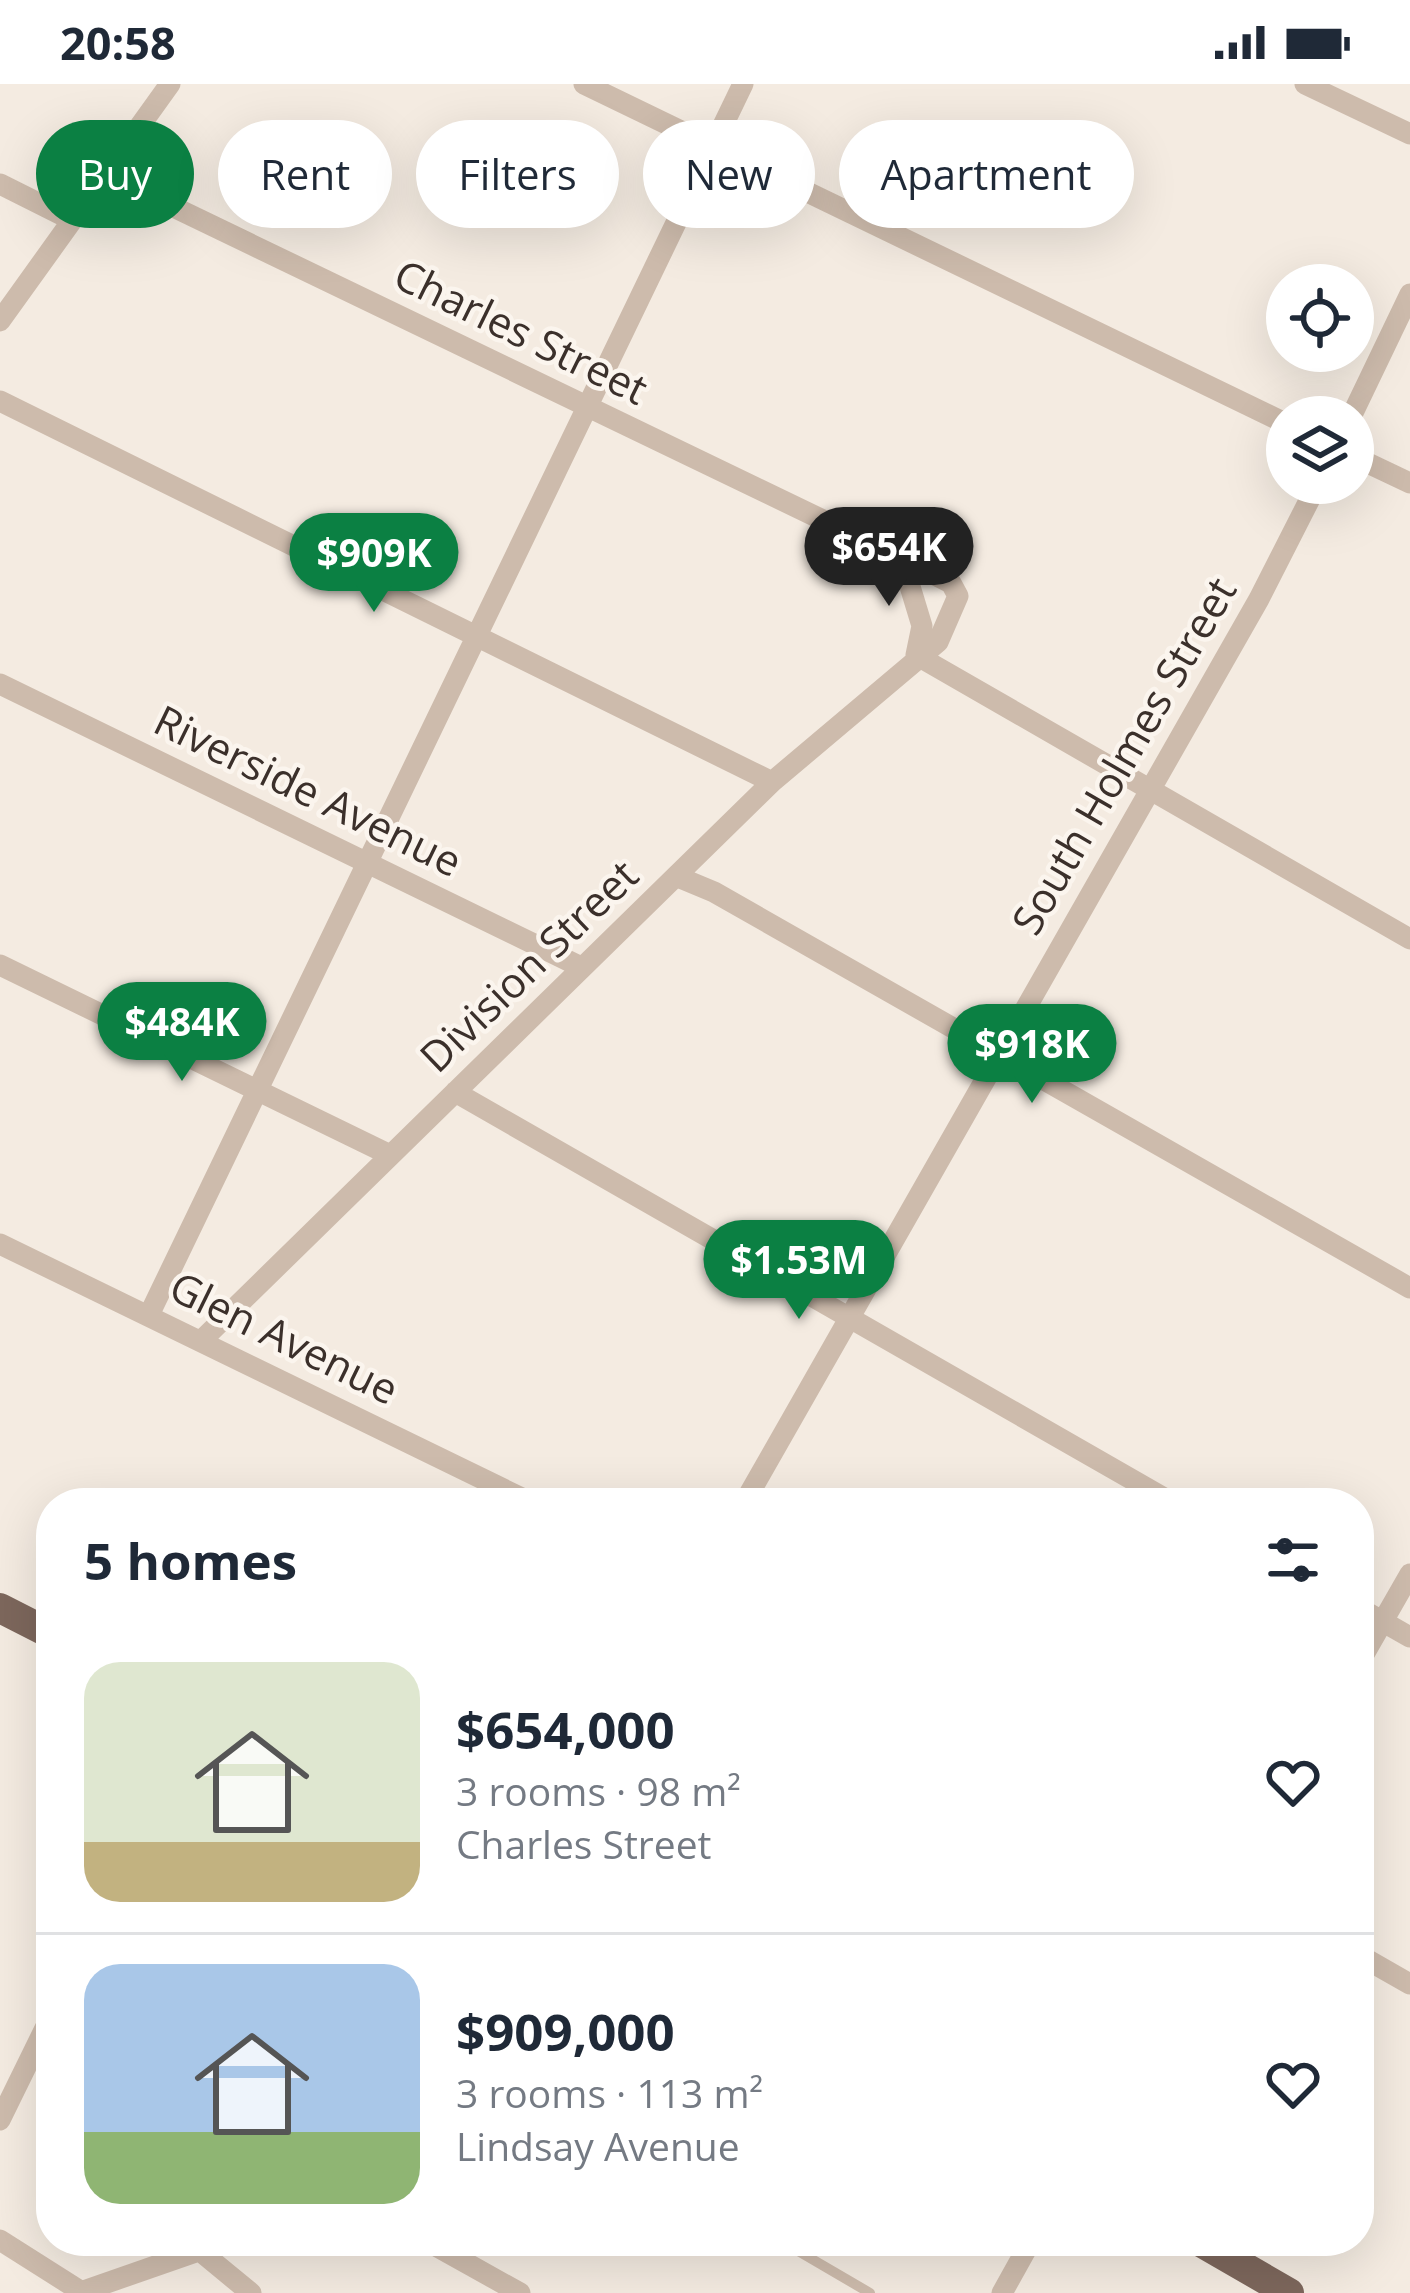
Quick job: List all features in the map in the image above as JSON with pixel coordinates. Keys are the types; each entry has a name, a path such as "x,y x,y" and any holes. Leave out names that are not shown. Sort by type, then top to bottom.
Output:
{"main road":[{"path":"0,1608 36,1626"},
{"path":"1225,2256 1289,2293"}],"street":[{"path":"144,120 170,84"},
{"path":"584,84 656,120"},
{"path":"726,120 743,84"},
{"path":"1306,84 1410,134"},
{"path":"0,184 36,202"},
{"path":"815,197 1266,414"},
{"name":"Charles Street","path":"194,217 951,584 958,596 938,642 916,655"},
{"path":"0,321 66,228"},
{"path":"149,1315 673,228"},
{"path":"1361,396 1410,294"},
{"path":"0,400 772,782"},
{"path":"1374,466 1410,483"},
{"name":"South Holmes Street","path":"752,1488 1150,790 1307,504"},
{"path":"902,560 922,626 916,655 1410,939"},
{"name":"Division Street","path":"202,1340 772,782 916,655"},
{"name":"Riverside Avenue","path":"0,684 581,967"},
{"path":"677,877 714,892 1410,1288"},
{"path":"0,965 388,1154"},
{"path":"455,1092 1147,1488"},
{"name":"Glen Avenue","path":"0,1244 502,1488"},
{"path":"1374,1636 1410,1574"},
{"path":"1374,1616 1410,1637"},
{"path":"1374,1964 1410,1984"},
{"path":"0,2120 36,2047"},
{"path":"0,2240 80,2292 185,2256"},
{"path":"206,2256 251,2293"},
{"path":"454,2256 520,2293"},
{"path":"1001,2293 1022,2256"}],"lane":[{"path":"807,2256 870,2293"}]}
